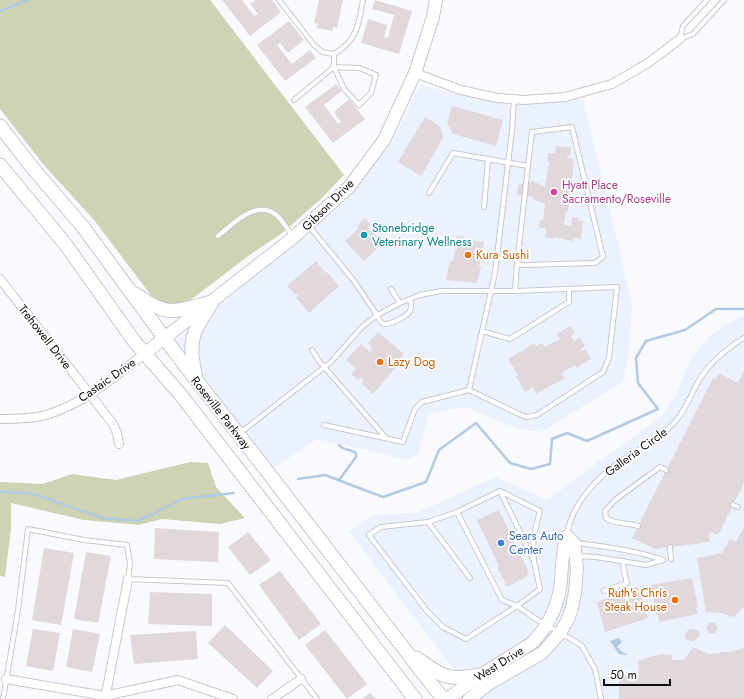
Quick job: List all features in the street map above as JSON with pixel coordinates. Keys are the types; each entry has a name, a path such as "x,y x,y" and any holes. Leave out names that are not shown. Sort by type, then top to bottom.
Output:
{"main road":[{"name":"Roseville Parkway","path":"0,126 31,166 83,227 164,339 443,699"},
{"name":"Roseville Parkway","path":"0,165 66,246 144,354 180,394 415,699"},
{"path":"132,293 167,311 177,311 212,302"},
{"path":"196,379 191,349 192,342 195,331 212,302"},
{"path":"408,652 441,675 451,678 463,678 481,675"}],"street":[{"name":"Gibson Drive","path":"144,354 294,237 348,187 384,140 415,73 433,17 436,0"},
{"path":"415,73 470,92 497,98 556,98 572,96 612,84 648,63 680,39"},
{"name":"Trehowell Drive","path":"0,279 112,424 117,433 119,444"},
{"name":"Castaic Drive","path":"0,419 18,419 45,415 69,406 91,395 144,354"},
{"name":"Galleria Circle","path":"560,633 572,608 576,578 569,556 568,541"},
{"name":"Galleria Circle","path":"546,625 557,604 560,587 569,556"},
{"path":"105,697 128,579"},
{"name":"West Drive","path":"447,699 481,675 532,643 546,625"},
{"name":"West Drive","path":"469,699 490,683 542,653 560,633"},
{"path":"6,679 105,697 178,680 233,699"},
{"path":"272,699 302,679"}],"lane":[{"path":"279,0 314,45 322,52 334,54 344,48 353,36 360,17 363,0"},
{"path":"680,39 683,26 708,0"},
{"path":"680,39 693,34 724,0"},
{"path":"294,100 334,68 360,68 376,75 371,93 359,105 344,89 334,68 334,54"},
{"path":"469,390 491,291 498,246 512,130 514,99"},
{"path":"514,291 517,264 528,166 532,132 572,127 603,257 595,263 517,264"},
{"path":"429,193 453,153 528,166"},
{"path":"484,207 488,160"},
{"path":"218,236 250,212 263,209 275,214 294,237"},
{"path":"308,225 354,281 382,323 392,324 407,315 411,305 410,299"},
{"path":"239,435 331,362 361,328 377,315 420,295 440,291 569,290 617,287 608,358 603,372 537,415 526,417 469,390 422,402 414,409 403,442 324,425"},
{"path":"391,289 400,303"},
{"path":"482,331 510,338 569,302 569,290"},
{"name":"Galleria Circle","path":"568,541 568,529 574,510 584,496 608,471 666,432 681,414 700,380 718,357 731,346 744,338"},
{"path":"312,350 324,367 386,439"},
{"path":"638,526 631,523 612,522 606,518 605,511 615,500 660,467 666,470"},
{"path":"500,491 540,511 533,538 534,561 540,590 466,639 443,627 426,611 369,535 381,528 428,522 457,512 500,491"},
{"path":"500,491 534,561"},
{"path":"733,505 738,507"},
{"path":"457,512 502,600 517,606 582,646 595,669 601,699"},
{"path":"428,522 470,578"},
{"path":"3,699 18,610 28,529 84,540 127,545 130,564 128,579 228,583 317,699"},
{"path":"568,541 647,554 663,560 646,565 596,557 569,556"},
{"path":"670,547 671,559"},
{"path":"604,592 627,583 624,572 624,561"}],"shaded area":[{"path":"420,85 507,105 583,99 632,303 629,351 623,382 541,432 517,428 465,407 429,414 417,455 406,459 317,439 274,468 170,345 342,205 394,138"},
{"path":"744,316 744,699 476,699 349,531 374,515 417,513 495,477 547,500 662,416 676,395 690,360 712,334 727,324"}],"green space":[{"path":"0,0 210,0 344,175 322,198 281,234 251,254 184,305 171,306 161,304 153,298 94,220 43,164 0,109"},
{"path":"190,462 208,463 216,487 245,518 220,524 162,519 139,525 84,520 11,503 11,529 5,577 0,576 0,482 43,484 72,474 116,480"}],"water":[{"path":"619,638 622,642 617,647 628,655 619,654 610,641"}],"building":[{"path":"222,0 242,0 254,16 258,14 250,4 255,0 272,0 281,12 250,36"},
{"path":"319,0 343,0 337,28 333,27 333,31 317,28 318,24 314,23"},
{"path":"375,0 412,11 399,54 361,43 368,19 387,25 384,37 388,38 394,15 372,9"},
{"path":"289,21 304,40 288,53 280,43 277,45 292,64 310,50 316,58 285,81 257,45"},
{"path":"336,84 342,91 324,105 338,124 341,122 334,112 349,99 365,119 333,143 305,107"},
{"path":"452,106 503,120 496,146 453,134 447,123"},
{"path":"425,117 440,126 443,138 421,176 398,162"},
{"name":"Hyatt Place Sacramento/Roseville","path":"556,146 571,147 570,156 568,155 567,158 573,159 574,162 568,211 566,211 564,225 571,226 572,217 579,218 578,220 583,221 581,239 573,238 573,241 554,237 554,239 545,237 546,228 539,228 540,220 543,220 545,204 533,199 534,197 517,195 518,185 533,181 545,187 549,162 547,161 548,153 555,153"},
{"name":"Stonebridge Veterinary Wellness","path":"365,218 370,224 367,227 383,243 364,261 345,241 359,228 357,226"},
{"name":"Kura Sushi","path":"457,236 465,237 464,239 484,242 479,267 481,267 477,283 446,280 450,261 453,261 455,249 457,250 457,247 455,246"},
{"path":"316,261 325,273 327,272 339,286 309,313 296,298 298,296 296,294 295,295 287,286"},
{"path":"570,326 575,333 571,336 574,341 580,338 585,346 580,349 582,351 585,349 591,359 576,368 575,365 561,373 565,378 536,394 533,387 525,392 516,377 518,375 508,359 521,351 524,351 523,350 534,343 536,346 542,343 545,347 560,339 557,334"},
{"name":"Lazy Dog","path":"378,332 404,354 396,365 397,366 373,394 361,383 364,380 360,377 358,380 351,374 356,369 346,360 361,344 370,352 372,347 368,343"},
{"path":"744,371 744,483 718,535 711,532 709,535 710,542 655,549 632,538 713,378 716,379 719,373 738,383"},
{"name":"Sears Auto Center","path":"499,510 529,573 527,574 528,576 507,587 497,567 499,566 477,520"},
{"path":"744,527 744,607 734,617 720,613 706,612 697,558 722,553 730,539 736,542"},
{"path":"155,528 219,532 218,562 154,559"},
{"path":"248,532 271,560 250,575 228,547"},
{"path":"44,548 74,553 61,625 32,620"},
{"path":"86,552 111,556 98,623 74,619"},
{"path":"280,571 321,624 299,640 259,585"},
{"name":"Ruth's Chris Steak House","path":"692,578 698,614 659,622 658,615 656,615 651,585"},
{"path":"638,587 648,618 605,632 597,602"},
{"path":"150,592 212,594 212,626 148,624"},
{"path":"710,623 714,623 716,624 716,632 710,633 707,630 707,626"},
{"path":"225,625 273,671 257,688 208,643"},
{"path":"33,629 60,633 53,671 26,666"},
{"path":"73,629 100,634 92,672 66,667"},
{"path":"690,629 695,629 700,632 699,637 694,641 687,640 685,637 686,632"},
{"path":"325,630 367,684 347,699 305,645"},
{"path":"196,631 198,659 134,664 130,635"},
{"path":"693,647 709,654 730,652 744,648 744,699 619,699 619,676 639,676 638,661 663,654 672,655 672,660 684,660"},
{"path":"370,693 376,699 362,699"}],"waterway":[{"path":"0,11 28,0"},
{"path":"298,479 325,475 383,497 426,482 439,450 476,423 510,463 531,469 550,464 552,439 567,433 587,441 658,409 638,383 636,358 646,341 685,330 716,309 744,309"},
{"path":"339,445 356,453 356,457 339,480"},
{"path":"0,492 30,493 103,518 137,521 181,499 234,493"}],"place":[{"name":"Hyatt Place Sacramento/Roseville","path":"554,192"},
{"name":"Stonebridge Veterinary Wellness","path":"364,235"},
{"name":"Kura Sushi","path":"468,255"},
{"name":"Lazy Dog","path":"380,362"},
{"name":"Sears Auto Center","path":"501,543"},
{"name":"Ruth's Chris Steak House","path":"675,600"}]}
